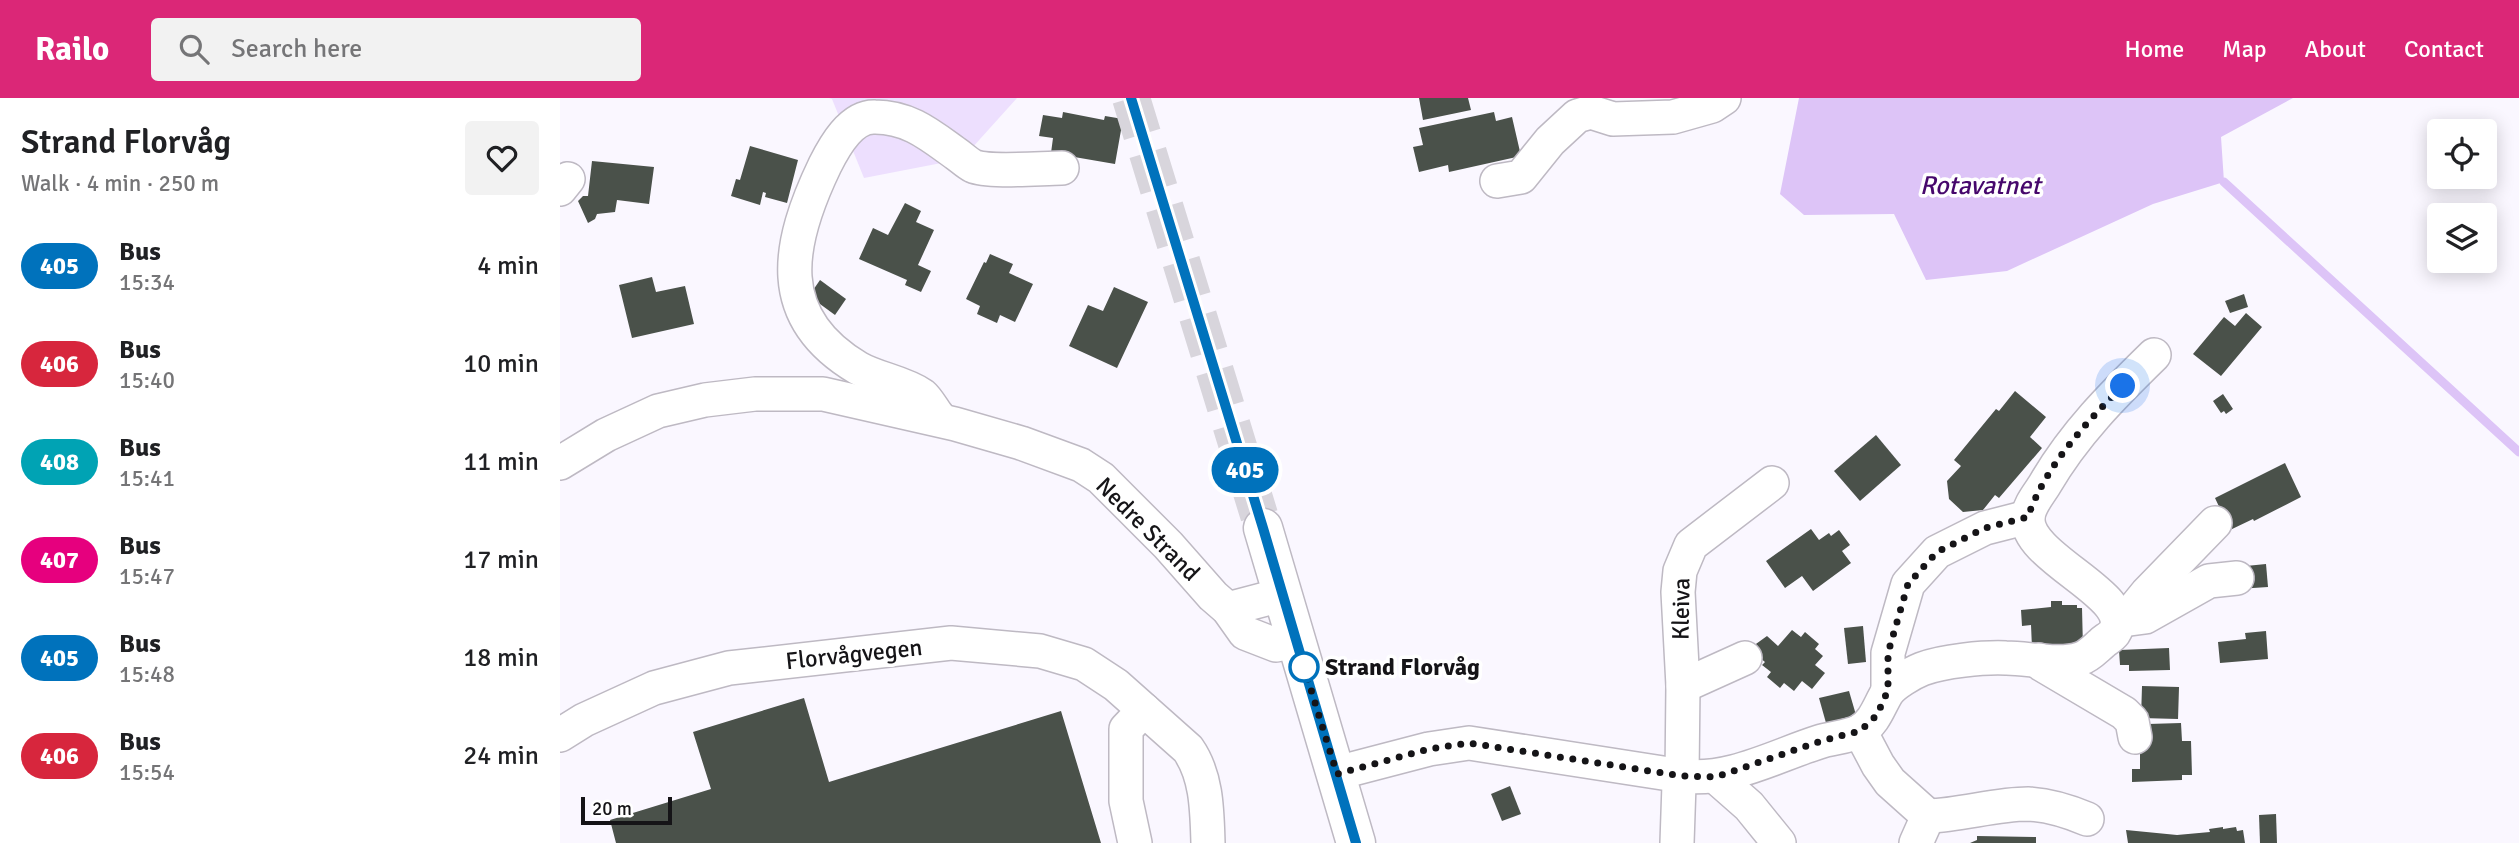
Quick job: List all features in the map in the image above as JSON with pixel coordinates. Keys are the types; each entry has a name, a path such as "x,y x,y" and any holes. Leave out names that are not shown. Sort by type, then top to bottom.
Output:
{"main road":[{"path":"1263,528 1356,843"}],"street":[{"path":"1497,181 1521,177 1550,141 1577,116 1591,112 1613,119 1672,117 1712,106 1724,98"},
{"path":"941,421 922,396 859,369 832,349 802,311 795,288 794,273 800,226 817,182 834,147 862,119 872,116 908,121 973,166 1062,168"},
{"path":"2121,620 2103,597 2051,556 2032,536 2028,517 2032,505 2064,452 2108,401 2154,355"},
{"name":"Nedre Strand","path":"560,463 606,435 658,411 705,400 755,394 823,394 941,421 1021,443 1081,466 1101,478 1228,609 1245,633 1276,645 1295,641"},
{"name":"Kleiva","path":"1677,843 1679,784 1682,776 1683,686 1678,592 1680,572 1691,545 1772,483"},
{"path":"1337,774 1429,749 1469,743 1682,776 1716,777 1821,741 1860,731 1877,715 1888,690 1888,653 1908,584 1937,552 1985,528 2028,517"},
{"path":"1888,690 1923,669 1938,666 2004,657 2080,659 2114,632 2121,620 2215,523"},
{"path":"2121,620 2145,617 2208,581 2237,578"},
{"path":"1228,609 1281,595"},
{"name":"Florvågvegen","path":"560,735 584,720 654,688 729,668 951,643 1040,650 1084,664 1102,675 1188,749 1196,760 1204,787 1208,843"},
{"path":"1683,686 1745,658"},
{"path":"2039,660 2041,664 2124,713 2132,721 2135,737"},
{"path":"1135,843 1126,801 1126,729 1144,710"},
{"path":"1860,731 1878,765 1922,829 1949,815 2027,804 2065,810 2087,819"},
{"path":"1716,777 1749,806 1779,843"}],"shaded area":[{"path":"829,98 1017,98 962,159 864,178 832,99"}],"water":[{"name":"Rotavatnet","path":"1799,98 2293,98 2221,137 2224,182 2153,204 2007,271 1926,280 1894,214 1804,215 1780,194"}],"building":[{"path":"1419,98 1468,98 1471,110 1423,120"},
{"path":"1063,112 1104,120 1105,116 1123,119 1115,164 1051,153 1053,138 1039,136 1043,115 1062,118"},
{"path":"1494,112 1496,121 1512,117 1521,156 1449,172 1448,165 1419,172 1413,147 1423,145 1419,128"},
{"path":"750,146 798,160 787,203 765,197 766,193 763,192 760,205 731,196 736,179 740,180"},
{"path":"592,161 654,167 649,204 617,200 615,212 597,214 595,219 588,223 578,201 583,196 588,196"},
{"path":"905,203 921,211 916,222 934,230 918,265 931,271 921,292 905,285 907,280 859,259 873,228 888,235"},
{"path":"990,254 1013,264 1009,273 1033,284 1015,322 1000,315 997,323 977,314 980,306 966,299"},
{"path":"652,277 656,292 685,286 694,324 632,338 619,285"},
{"path":"820,280 846,299 835,315 809,296"},
{"path":"1114,287 1148,302 1117,368 1069,346 1088,305 1103,311"},
{"path":"2244,294 2248,307 2230,313 2225,301"},
{"path":"2246,313 2262,327 2221,376 2193,354 2224,317 2235,326"},
{"path":"2015,391 2046,417 2030,437 2042,448 1999,498 1995,495 1983,510 1963,512 1949,499 1947,481 1961,466 1954,460 1996,409 1999,411"},
{"path":"2223,394 2233,409 2226,414 2224,411 2221,413 2213,401"},
{"path":"1876,435 1901,465 1860,501 1834,471"},
{"path":"2285,463 2301,497 2230,530 2215,498"},
{"path":"1811,529 1819,540 1839,530 1850,545 1842,551 1851,563 1813,591 1802,576 1785,588 1766,561"},
{"path":"2266,564 2268,587 2238,589 2236,567"},
{"path":"2051,601 2062,601 2062,605 2077,605 2077,608 2082,608 2083,648 2032,648 2031,625 2022,626 2021,610 2051,607"},
{"path":"1863,626 1866,662 1848,664 1844,628"},
{"path":"1792,630 1801,637 1805,632 1819,644 1815,649 1823,656 1815,665 1825,673 1812,689 1802,681 1794,691 1784,683 1780,688 1767,677 1771,672 1762,665 1765,662 1749,649 1767,636 1778,646"},
{"path":"2266,631 2268,659 2220,663 2218,642 2246,639 2245,633"},
{"path":"2169,648 2170,670 2129,671 2129,665 2120,665 2119,650"},
{"path":"2142,686 2179,687 2178,719 2141,718"},
{"path":"1849,691 1856,715 1826,723 1819,698"},
{"path":"804,698 829,782 1061,711 1101,843 616,843 610,820 711,789 693,732"},
{"path":"2181,723 2182,741 2191,741 2192,775 2182,775 2182,780 2132,782 2132,769 2140,769 2140,742 2148,724"},
{"path":"1510,786 1521,814 1502,821 1491,794"},
{"path":"2276,814 2277,843 2260,843 2259,815"},
{"path":"2223,827 2243,830 2245,843 2128,843 2126,830 2177,835 2210,832 2209,829"},
{"path":"1977,836 2036,837 2036,843 1970,843 1977,840"}],"waterway":[{"path":"2224,182 2519,452"}],"tunnel":[{"path":"1131,98 1263,528"}],"bus line":[{"name":"405","path":"1131,98 1356,843"}],"place":[{"name":"Strand Florvåg","path":"1304,667"}],"route":[{"path":"1304,667 1337,774 1429,749 1469,743 1682,776 1716,777 1821,741 1860,731 1877,715 1888,690 1888,653 1908,584 1937,552 1985,528 2028,517 2032,505 2064,452 2123,386"}]}
